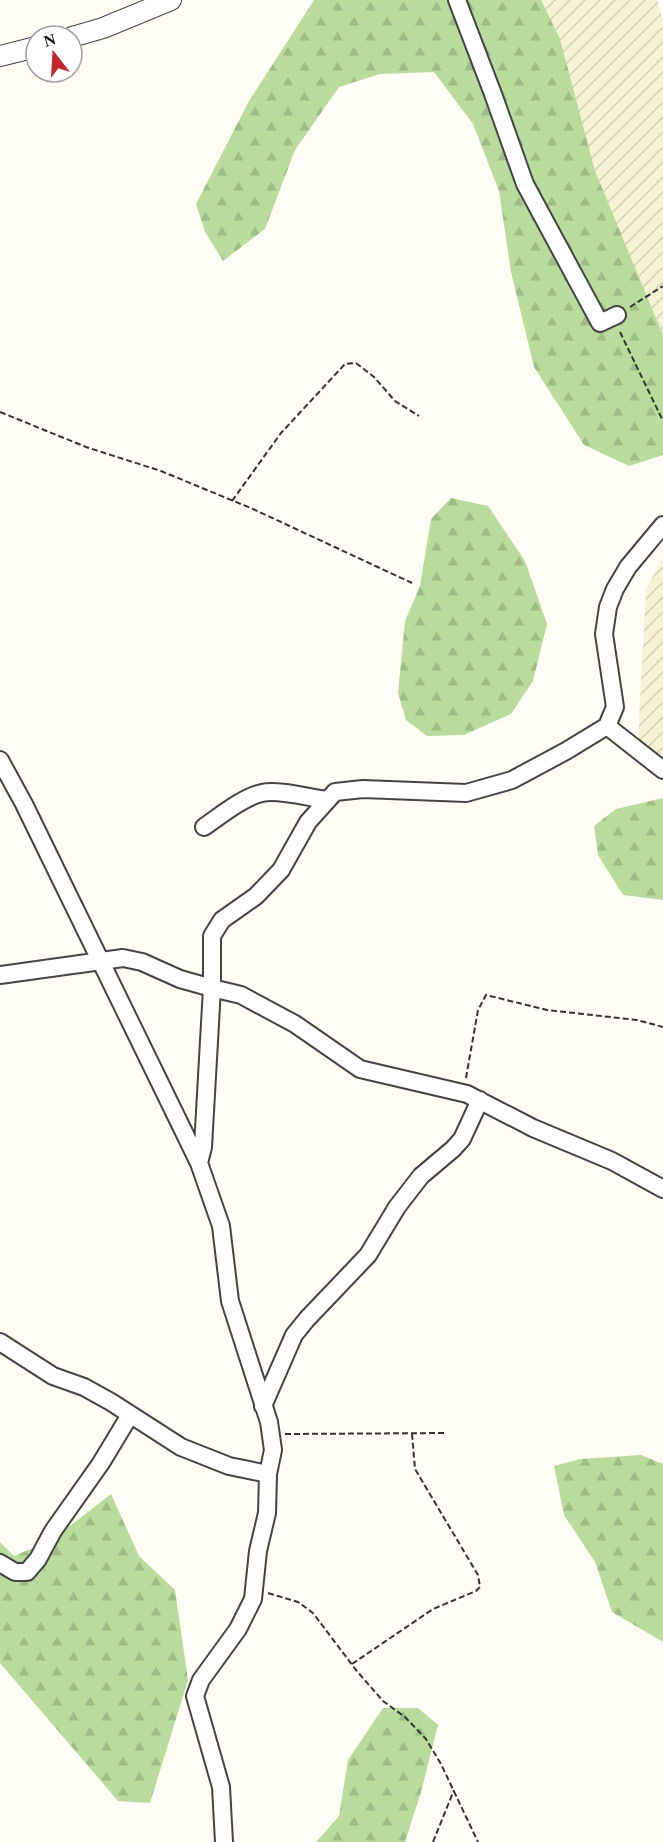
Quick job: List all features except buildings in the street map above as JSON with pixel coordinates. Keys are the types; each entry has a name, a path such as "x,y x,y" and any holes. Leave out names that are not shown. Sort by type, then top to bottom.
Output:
{"street":[{"path":"84,34 171,0"},
{"path":"457,0 525,184 600,323 617,315"},
{"path":"0,56 24,50"},
{"path":"199,1163 203,1147 212,988 212,936 222,920 256,896 281,870 308,822 335,792 363,789 466,793 512,780 608,726 615,707 604,634 608,607 628,567 663,525"},
{"path":"608,726 663,770"},
{"path":"0,760 24,804 199,1163 221,1226 230,1301 270,1434 273,1450 268,1474 267,1513 258,1551 253,1599 238,1629 201,1680 195,1696 221,1787 224,1842"},
{"path":"204,827 248,798 262,793 328,800"},
{"path":"0,975 99,960 123,958 142,962 180,979 241,995 295,1024 360,1069 463,1093 533,1128 612,1161 663,1189"},
{"path":"263,1406 294,1335 307,1318 368,1255 398,1207 421,1176 462,1140 480,1100"},
{"path":"0,1342 53,1376 102,1397 181,1447 229,1466 268,1474"},
{"path":"0,1563 15,1572 27,1572 33,1566 53,1531 130,1415"}],"path":[{"path":"663,286 617,315 619,330 663,421"},
{"path":"232,501 280,433 345,364 356,363 374,377 395,401 420,416"},
{"path":"0,412 86,447 161,471 412,583"},
{"path":"463,1093 478,1010 486,995 547,1010 637,1020 663,1027"},
{"path":"270,1434 447,1433"},
{"path":"352,1664 433,1609 476,1591 480,1587 478,1575 415,1469 412,1434"},
{"path":"254,1588 298,1602 313,1613 383,1701 405,1717 426,1739 441,1764 478,1842"},
{"path":"433,1842 454,1790"}],"shaded area":[{"path":"463,0 657,0 663,20 663,434"},
{"path":"663,558 663,761 637,758 646,589"}],"green space":[{"path":"314,0 541,0 560,39 595,171 663,335 663,455 629,466 584,445 534,367 511,272 499,191 473,124 434,72 380,74 339,87 295,150 265,229 223,261 205,232 196,204 249,101"},
{"path":"451,498 488,506 525,561 547,624 533,681 511,714 464,735 427,736 406,720 398,693 405,621 420,586 431,519"},
{"path":"663,798 663,900 623,895 598,855 594,826 616,809"},
{"path":"641,1455 663,1464 663,1642 612,1612 595,1562 564,1515 554,1466 580,1459"},
{"path":"111,1494 139,1556 175,1590 188,1680 150,1803 118,1801 0,1663 0,1542 14,1556 52,1540"},
{"path":"383,1708 418,1708 438,1725 421,1792 405,1842 316,1842 339,1816 348,1760"}]}
